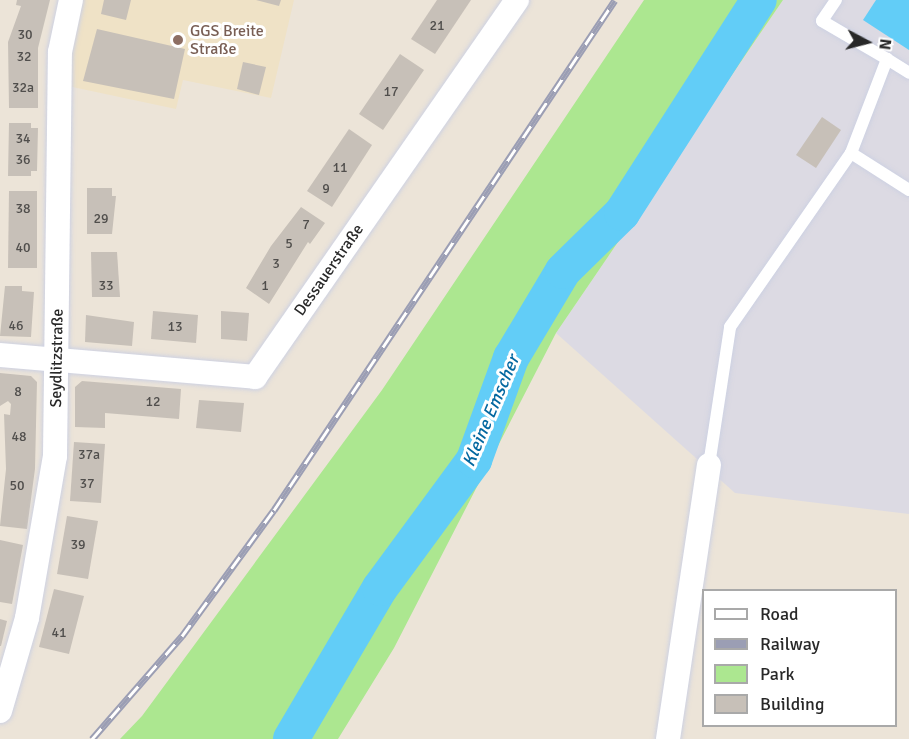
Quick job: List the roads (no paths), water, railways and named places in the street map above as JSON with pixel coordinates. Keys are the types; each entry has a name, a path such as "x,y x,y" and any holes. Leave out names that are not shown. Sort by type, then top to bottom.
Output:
{"street":[{"name":"Seydlitzstraße","path":"0,711 27,618 44,538 55,456 58,362 60,52 71,0"},
{"name":"Dessauerstraße","path":"58,362 255,377 517,0"},
{"path":"0,356 58,362"},
{"path":"668,739 709,465"}],"lane":[{"path":"836,0 822,21 909,73"},
{"path":"709,465 730,327 851,153 887,59"},
{"path":"851,153 909,190"}],"water":[{"path":"876,0 909,0 909,50 863,20"}],"waterway":[{"name":"Kleine Emscher","path":"291,739 380,588 474,460 511,358 563,271 622,213 759,0"}],"railway":[{"path":"92,739 182,636 274,510 615,0"}],"place":[{"name":"GGS Breite Straße","path":"178,40"}]}
